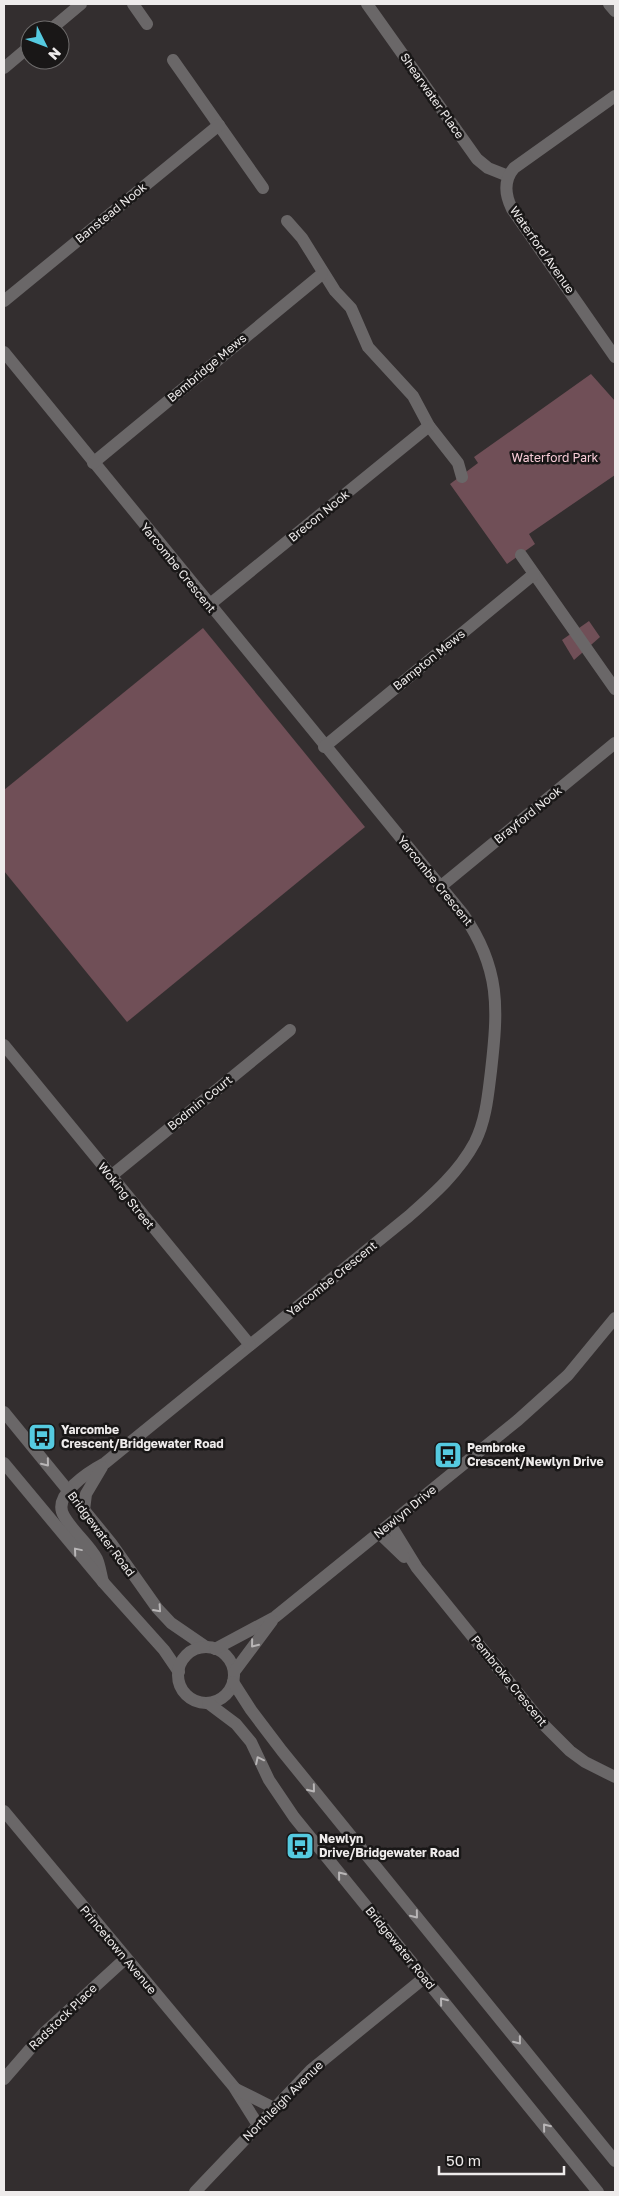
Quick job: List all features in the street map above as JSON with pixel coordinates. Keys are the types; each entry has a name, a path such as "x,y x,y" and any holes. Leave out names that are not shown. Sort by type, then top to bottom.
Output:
{"street":[{"path":"62,20 81,4"},
{"name":"Shearwater Place","path":"368,4 477,160 488,168 508,176"},
{"path":"610,4 615,11"},
{"path":"134,5 147,24"},
{"path":"4,68 20,54"},
{"path":"174,60 263,188"},
{"path":"508,176 519,164 615,96"},
{"name":"Banstead Nook","path":"4,301 219,125"},
{"name":"Waterford Avenue","path":"508,176 506,191 512,209 611,341 615,358"},
{"path":"287,221 302,238 322,274 350,308 368,346 413,396 429,426 458,463 462,477"},
{"name":"Bembridge Mews","path":"93,463 322,274"},
{"name":"Yarcombe Crescent","path":"4,352 474,930 490,967 496,1011 487,1103 475,1141 465,1159 435,1194 105,1463 90,1471 68,1490"},
{"name":"Brecon Nook","path":"209,605 429,426"},
{"path":"521,555 615,688"},
{"name":"Bampton Mews","path":"324,747 534,574"},
{"name":"Brayford Nook","path":"440,887 615,743"},
{"name":"Bodmin Court","path":"111,1176 290,1030"},
{"name":"Woking Street","path":"4,1045 250,1346"},
{"name":"Newlyn Drive","path":"210,1648 275,1617 379,1533 547,1396 591,1350 615,1318"},
{"name":"Bridgewater Road","path":"4,1412 84,1510 157,1608 171,1623 210,1648"},
{"path":"4,1463 103,1582 164,1650 179,1672 181,1688 192,1700 208,1703 224,1697 234,1677"},
{"name":"Yarcombe Crescent","path":"84,1510 86,1494 105,1463"},
{"path":"68,1490 63,1502 63,1515 97,1560 103,1582"},
{"name":"Pembroke Crescent","path":"390,1524 417,1568 558,1740 585,1762 615,1777"},
{"name":"Pembroke Crescent","path":"379,1533 417,1568"},
{"name":"Newlyn Drive","path":"234,1677 275,1617"},
{"path":"179,1672 185,1657 198,1649 210,1648 229,1660 234,1677 250,1710 615,2161"},
{"name":"Bridgewater Road","path":"208,1703 236,1724 251,1742 269,1780 294,1816 598,2192"},
{"name":"Princetown Avenue","path":"4,1811 234,2087 258,2125"},
{"name":"Radstock Place","path":"4,2078 43,2034 126,1959"},
{"name":"Northleigh Avenue","path":"195,2192 311,2070 424,1978"},
{"name":"Princetown Avenue","path":"234,2087 274,2108"}],"green space":[{"name":"Waterford Park","path":"591,374 615,401 615,475 529,534 535,544 507,564 450,484 478,463 474,457"},
{"path":"589,621 600,637 574,660 562,640"},
{"path":"203,628 365,827 127,1022 4,871 4,790"}],"place":[{"name":"Yarcombe Crescent/Bridgewater Road","path":"42,1437"},
{"name":"Pembroke Crescent/Newlyn Drive","path":"448,1455"},
{"name":"Newlyn Drive/Bridgewater Road","path":"300,1846"}]}
